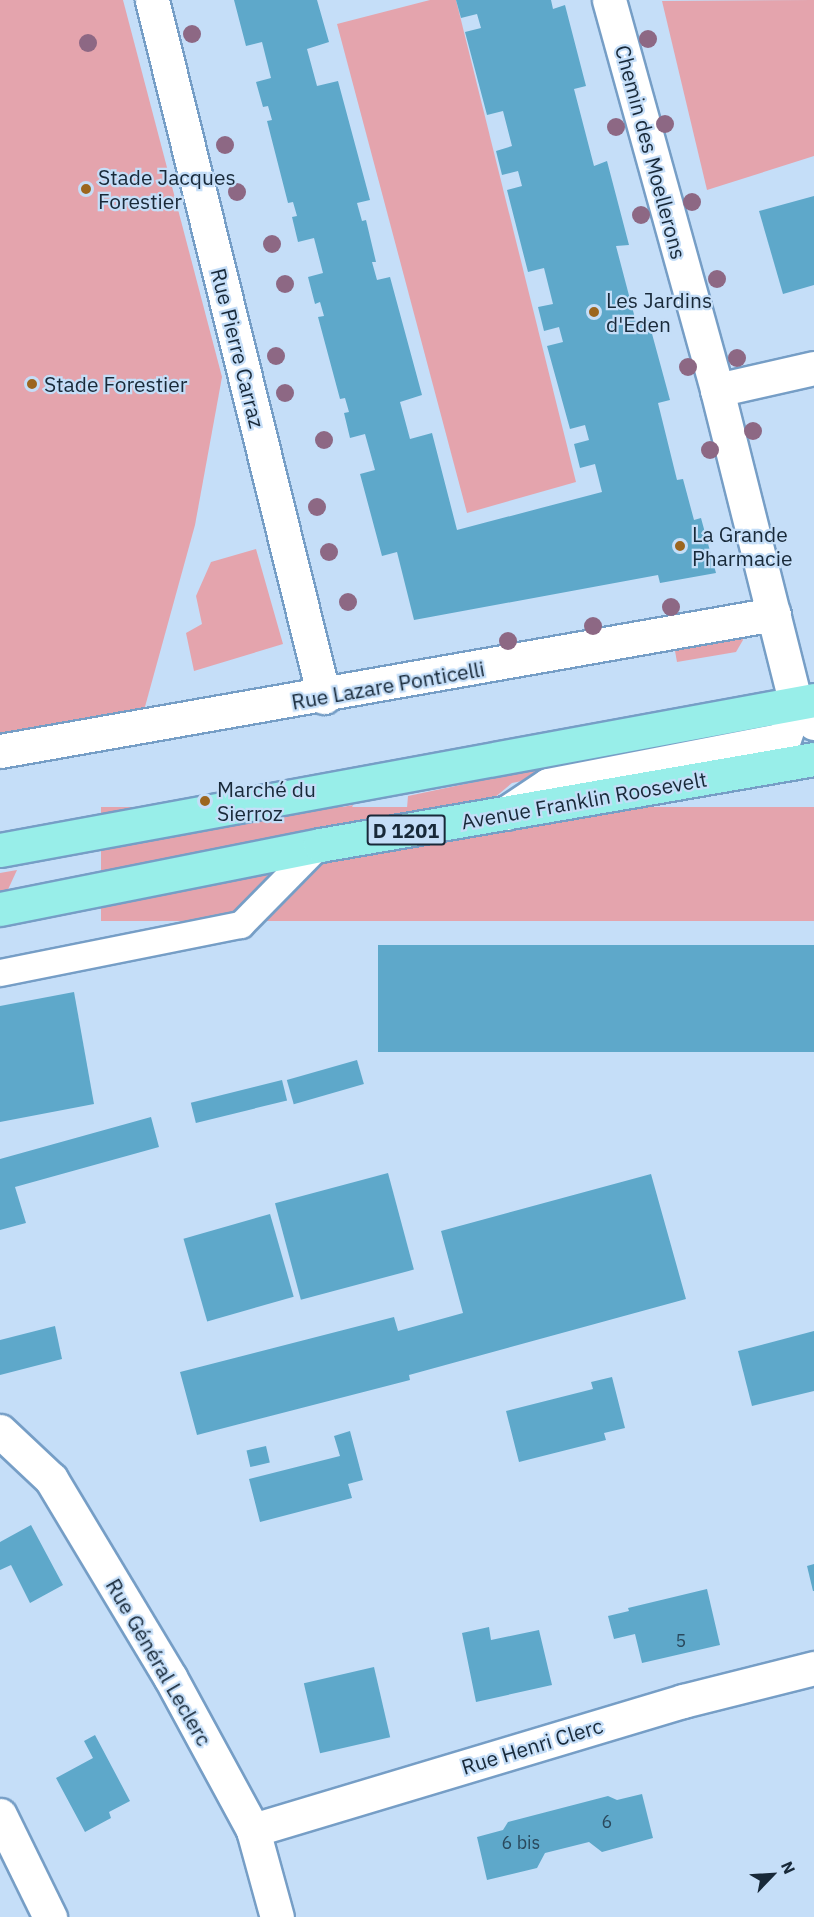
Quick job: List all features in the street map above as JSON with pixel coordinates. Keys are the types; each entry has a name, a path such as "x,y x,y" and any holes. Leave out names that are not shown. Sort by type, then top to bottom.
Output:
{"main road":[{"name":"D 1201","path":"0,850 808,709"},
{"name":"Avenue Franklin Roosevelt","path":"0,909 320,845 814,759"}],"street":[{"name":"Rue Pierre Carraz","path":"152,0 324,697"},
{"name":"Chemin des Moellerons","path":"609,0 717,390 784,653 808,709"},
{"path":"717,390 814,368"},
{"name":"Rue Lazare Ponticelli","path":"0,751 324,697 774,614"},
{"path":"506,813 548,785 783,740 808,709"},
{"name":"Rue Général Leclerc","path":"0,1431 51,1479 170,1677 253,1830 277,1917"},
{"name":"Rue Henri Clerc","path":"253,1830 683,1701 814,1668"},
{"path":"0,1815 50,1917"}],"lane":[{"path":"0,974 241,925 320,845"}],"shaded area":[{"name":"Stade Jacques Forestier","path":"0,0 123,0 222,377 195,525 143,714 0,740"},
{"path":"430,0 456,0 576,482 467,513 337,24"},
{"path":"814,0 814,156 707,190 662,1"},
{"path":"256,549 283,644 194,671 186,633 202,624 196,596 211,562"},
{"path":"741,635 743,640 736,652 677,662 673,640"},
{"path":"674,740 673,750 512,783 482,808 406,820 408,796"},
{"path":"353,805 342,829 126,874 134,848"},
{"path":"101,807 814,807 814,921 101,921"},
{"path":"17,870 5,896 0,897 0,873"}],"building":[{"name":"Les Jardins d'Eden","path":"234,0 317,0 329,42 307,49 317,86 338,81 370,200 357,203 362,221 366,220 376,262 372,262 377,280 390,277 422,395 400,402 410,439 432,433 457,530 602,492 595,464 580,468 574,444 589,440 585,425 570,429 547,346 563,342 559,327 544,331 538,307 553,304 544,268 528,272 507,190 522,186 518,171 502,175 496,151 512,146 503,111 487,115 465,32 481,28 477,14 461,18 456,0 551,0 553,9 565,5 586,86 574,89 594,166 607,161 629,245 616,246 636,322 648,319 670,400 658,403 677,480 683,479 694,520 701,518 716,573 660,583 658,575 414,620 397,552 382,556 360,474 375,470 365,434 350,438 344,413 349,412 345,398 340,399 318,317 324,316 320,302 315,304 308,277 323,273 314,238 298,242 292,217 297,216 293,202 288,203 267,121 272,120 268,106 263,107 256,82 271,78 262,42 246,46"},
{"path":"814,196 814,285 783,294 759,211"},
{"path":"378,945 814,945 814,1052 378,1052"},
{"path":"74,992 94,1104 0,1122 0,1006"},
{"path":"357,1060 364,1084 294,1104 287,1080"},
{"path":"282,1080 287,1100 196,1123 191,1103"},
{"path":"151,1117 159,1147 15,1187 26,1223 0,1230 0,1159"},
{"path":"388,1173 414,1270 301,1300 275,1203"},
{"path":"651,1174 686,1299 409,1375 410,1380 197,1435 180,1372 394,1317 398,1331 463,1313 441,1231"},
{"path":"270,1214 294,1297 207,1321 183,1239"},
{"path":"55,1326 62,1359 0,1375 0,1340"},
{"path":"814,1331 814,1391 752,1406 738,1351"},
{"path":"612,1377 625,1428 604,1433 606,1440 519,1462 506,1411 593,1389 591,1382"},
{"path":"350,1431 363,1480 348,1484 352,1498 260,1522 249,1479 340,1456 334,1436"},
{"path":"266,1446 270,1463 250,1467 247,1450"},
{"path":"31,1525 63,1585 30,1603 11,1565 0,1570 0,1542"},
{"path":"814,1564 814,1591 813,1591 807,1566"},
{"path":"707,1589 720,1645 642,1663 635,1634 614,1639 608,1616 629,1611 628,1608"},
{"path":"489,1627 491,1640 539,1630 552,1685 476,1702 462,1633"},
{"path":"374,1667 390,1737 320,1753 304,1683"},
{"path":"95,1735 130,1801 109,1812 111,1818 85,1832 56,1778 93,1758 84,1741"},
{"path":"642,1794 653,1838 602,1852 589,1842 545,1853 537,1868 487,1880 477,1837 503,1830 508,1822 608,1796 617,1800"}],"place":[{"name":"Stade Jacques Forestier","path":"86,189"},
{"name":"Les Jardins d'Eden","path":"594,312"},
{"name":"Stade Forestier","path":"32,384"},
{"name":"La Grande Pharmacie","path":"680,546"},
{"name":"Marché du Sierroz","path":"205,801"}]}
